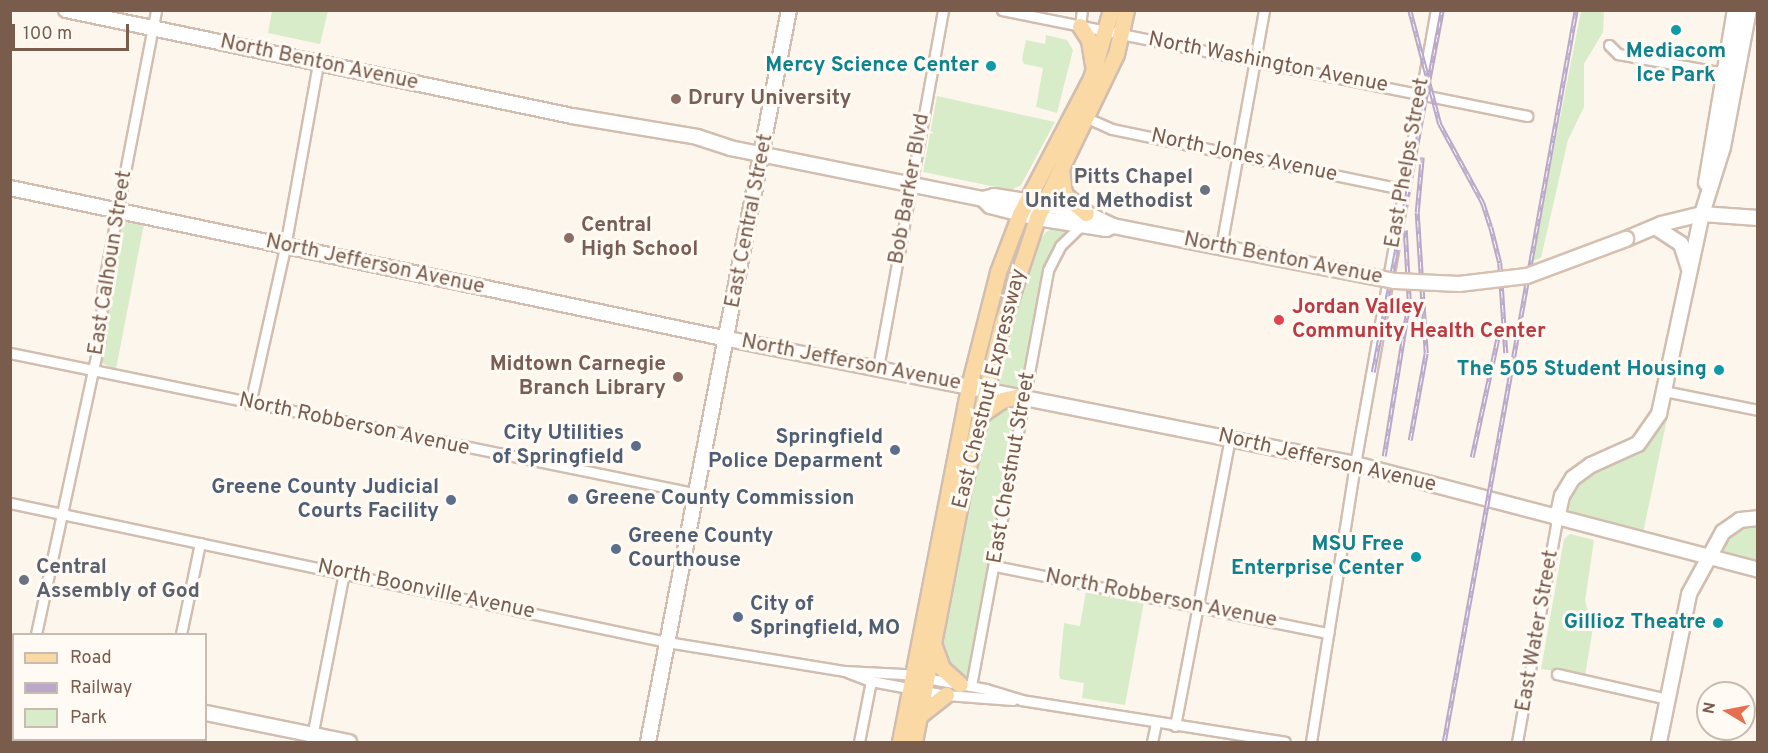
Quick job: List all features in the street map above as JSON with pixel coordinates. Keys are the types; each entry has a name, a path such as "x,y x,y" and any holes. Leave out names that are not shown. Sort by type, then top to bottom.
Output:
{"main road":[{"name":"North Benton Avenue","path":"66,10 572,116 697,137 730,148 983,199 994,196 1023,207 1083,220 1395,281 1452,285 1527,276 1655,227 1702,214 1758,218"},
{"name":"East Central Street","path":"648,742 728,339 789,10"},
{"name":"East Chestnut Expressway","path":"919,683 934,641 980,415 1002,324 1041,211 1087,118 1115,33 1111,10"},
{"name":"East Chestnut Expressway","path":"919,683 969,386 998,272 1023,207 1126,10"},
{"path":"1730,74 1735,10"},
{"path":"1557,519 1562,496 1573,478 1591,465 1633,447 1649,432 1659,414 1702,214 1710,143 1749,10"},
{"path":"1081,18 1094,59 1091,78"},
{"path":"1062,165 1064,194 1083,220"},
{"name":"North Jefferson Avenue","path":"10,189 728,339 1355,464 1706,559 1758,570"},
{"path":"1655,227 1681,243 1690,273"},
{"path":"980,415 1002,400 1023,397"},
{"path":"1659,742 1689,594 1706,559 1731,525 1758,518"},
{"path":"934,641 942,668 966,685"},
{"path":"914,742 920,715 919,683"},
{"path":"900,742 919,683"},
{"path":"920,715 946,694"},
{"path":"207,713 311,739 349,742"}],"street":[{"name":"East Calhoun Street","path":"36,633 93,371 118,212 156,10"},
{"name":"Bob Barker Blvd","path":"878,368 943,10"},
{"name":"North Washington Avenue","path":"1002,10 1081,18 1115,33 1420,92 1527,116"},
{"path":"1221,247 1264,10"},
{"name":"East Phelps Street","path":"1311,742 1355,464 1436,10"},
{"path":"1609,45 1618,54 1730,74"},
{"path":"250,404 285,246 318,63"},
{"name":"North Jones Avenue","path":"1087,118 1112,129 1403,189"},
{"name":"East Chestnut Street","path":"966,685 994,566 1023,397 1048,270 1056,252 1083,220"},
{"name":"North Robberson Avenue","path":"10,353 698,494"},
{"path":"1664,391 1758,410"},
{"path":"1175,726 1196,605 1230,438"},
{"name":"North Boonville Avenue","path":"10,503 667,642 919,683 946,694 1021,700 1285,742"},
{"name":"East Water Street","path":"1517,742 1557,519"},
{"path":"181,633 200,543"},
{"name":"North Robberson Avenue","path":"994,566 1328,633"},
{"path":"311,739 344,572"},
{"name":"North Boonville Avenue","path":"844,671 871,681 966,685 1021,700"},
{"path":"1557,674 1668,699"},
{"path":"859,742 871,681"},
{"path":"1152,742 1156,723"}],"green space":[{"path":"272,11 328,11 320,44 268,33"},
{"path":"1581,11 1604,11 1603,32 1584,64 1584,107 1568,140 1541,258 1532,261"},
{"path":"1046,35 1067,40 1073,50 1057,113 1036,107 1043,68 1024,64 1022,59 1026,40 1045,44"},
{"path":"937,96 1055,122 1021,185 1011,190 923,172"},
{"path":"121,222 144,224 116,369 99,362 108,288"},
{"path":"1056,228 1070,228 1071,233 1055,244 1043,268 1021,387 997,387 1013,318 1037,244 1046,232"},
{"path":"1671,400 1643,533 1572,514 1566,502 1577,482 1590,472 1644,448 1658,430"},
{"path":"1017,403 1021,407 967,675 964,677 942,658 941,648 973,481 992,414 995,409"},
{"path":"1750,524 1757,526 1757,560 1725,554 1722,546 1730,535"},
{"path":"1570,534 1594,540 1585,601 1593,628 1585,675 1541,669 1564,539"},
{"path":"1086,591 1144,602 1125,705 1082,698 1084,683 1060,679 1064,623 1080,626"}],"railway":[{"path":"1410,10 1440,124 1483,203 1491,227 1500,263 1506,353"},
{"path":"1373,372 1442,10"},
{"path":"1444,742 1576,10"},
{"path":"1410,440 1426,353 1417,212 1422,157"},
{"path":"1384,456 1409,301 1405,230"},
{"path":"1472,457 1498,337"}],"place":[{"name":"Mediacom Ice Park","path":"1676,30"},
{"name":"Mercy Science Center","path":"991,66"},
{"name":"Drury University","path":"676,99"},
{"name":"Pitts Chapel United Methodist","path":"1205,190"},
{"name":"Central High School","path":"569,238"},
{"name":"Jordan Valley Community Health Center","path":"1279,320"},
{"name":"The 505 Student Housing","path":"1719,370"},
{"name":"Midtown Carnegie Branch Library","path":"678,377"},
{"name":"City Utilities of Springfield","path":"636,446"},
{"name":"Springfield Police Deparment","path":"895,450"},
{"name":"Greene County Commission","path":"573,499"},
{"name":"Greene County Judicial Courts Facility","path":"451,500"},
{"name":"Greene County Courthouse","path":"616,549"},
{"name":"MSU Free Enterprise Center","path":"1416,557"},
{"name":"Central Assembly of God","path":"24,580"},
{"name":"City of Springfield, MO","path":"738,617"},
{"name":"Gillioz Theatre","path":"1718,623"}]}
